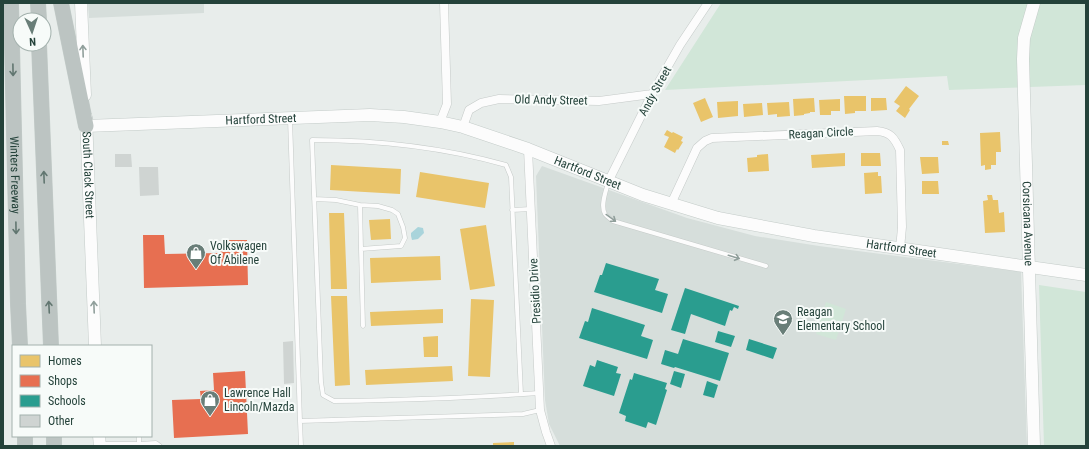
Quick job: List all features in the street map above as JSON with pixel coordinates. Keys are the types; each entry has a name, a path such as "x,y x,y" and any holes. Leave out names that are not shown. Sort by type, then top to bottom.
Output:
{"highway":[{"name":"Winters Freeway","path":"11,3 20,345"},
{"path":"61,3 86,126"},
{"path":"39,52 51,345"}],"street":[{"name":"South Clack Street","path":"81,3 95,345"},
{"path":"440,122 447,104 444,3"},
{"name":"Andy Street","path":"608,182 652,94 680,45 708,3"},
{"name":"Corsicana Avenue","path":"1034,3 1024,38 1023,59 1034,446"},
{"name":"Old Andy Street","path":"463,127 469,110 481,103 499,99 599,100 652,94"},
{"name":"Hartford Street","path":"86,126 370,116 404,117 440,122 463,127 528,149 608,182 671,204 718,218 814,236 1086,275"},
{"name":"Reagan Circle","path":"671,204 697,148 704,141 712,138 877,131 886,132 896,140 900,150 902,227 900,249"},
{"name":"Presidio Drive","path":"528,149 540,410 551,446"}],"lane":[{"path":"290,119 301,446"},
{"path":"521,394 511,178 506,165 440,150 389,142 312,140 321,382 323,395 334,401 406,400 521,394 540,393"},
{"path":"608,182 604,198 604,208 605,214 613,221 766,266"},
{"path":"314,199 336,200 360,205 384,207 395,211 401,221 405,238 402,244 399,247 361,249"},
{"path":"360,205 363,326"},
{"path":"512,210 531,209"},
{"path":"300,421 523,414 540,410"},
{"path":"139,437 139,444"},
{"path":"100,442 139,444 156,443 160,446"}],"shaded area":[{"path":"88,3 204,3 204,13 89,18"},
{"name":"Reagan Elementary School","path":"542,166 687,218 755,236 819,246 1021,272 1027,446 560,446 549,424 545,400 536,176"}],"green space":[{"path":"721,3 1086,3 1086,85 949,90 947,76 665,90"},
{"path":"1039,285 1086,292 1086,446 1044,446"},
{"path":"826,302 846,309 836,340 816,334"}],"water":[{"path":"418,227 423,228 424,233 418,239 412,240 411,233"}],"building: Homes":[{"path":"906,86 919,96 909,109 910,110 905,118 896,111 900,106 894,102"},
{"path":"844,96 866,96 866,111 855,111 855,113 845,114"},
{"path":"705,98 713,117 701,122 693,103"},
{"path":"814,98 815,112 794,116 793,99"},
{"path":"871,98 886,98 887,110 871,111"},
{"path":"840,99 840,111 831,111 831,115 820,115 819,100"},
{"path":"738,101 738,116 718,118 717,102"},
{"path":"789,102 790,116 777,117 777,114 768,115 767,103"},
{"path":"762,103 763,115 744,117 743,104"},
{"path":"667,130 683,137 681,141 683,142 675,153 664,147 669,137 664,135"},
{"path":"1000,132 1001,152 996,152 996,165 991,165 991,169 985,170 985,165 981,166 980,133"},
{"path":"942,141 948,141 949,145 942,145"},
{"path":"845,153 845,166 812,168 811,155"},
{"path":"861,153 880,153 881,166 861,166"},
{"path":"768,154 769,171 748,172 747,158"},
{"path":"920,157 938,157 939,173 922,174"},
{"path":"331,165 401,169 400,194 330,190"},
{"path":"420,172 489,183 485,208 416,197"},
{"path":"878,172 878,176 881,176 882,193 865,194 864,173"},
{"path":"922,181 938,181 939,194 922,194"},
{"path":"987,195 992,195 993,200 998,200 999,213 1004,212 1005,232 985,233 983,201 988,200"},
{"path":"329,213 344,213 347,289 331,289"},
{"path":"390,219 391,239 371,240 369,220"},
{"path":"486,225 495,286 470,290 460,229"},
{"path":"440,256 441,280 371,283 370,258"},
{"path":"331,296 347,296 350,385 335,386"},
{"path":"471,299 494,300 490,377 468,376"},
{"path":"443,309 443,323 371,326 370,312"},
{"path":"438,336 438,357 424,357 423,337"},
{"path":"452,366 453,381 366,385 365,370"},
{"path":"514,442 514,446 493,446 493,443"}],"building: Shops":[{"name":"Volkswagen Of Abilene","path":"143,235 164,235 165,254 220,253 219,245 229,245 228,240 247,240 248,285 144,288"},
{"name":"Lawrence Hall Lincoln/Mazda","path":"245,371 248,434 174,438 172,400 201,399 200,391 214,390 213,373"}],"building: Schools":[{"path":"606,263 659,279 655,290 668,294 662,313 594,292"},
{"path":"685,288 739,306 738,309 734,307 732,311 730,310 725,326 691,314 685,334 671,330"},
{"path":"592,308 645,325 641,336 653,340 647,359 579,338 585,321 588,322"},
{"path":"718,331 735,336 731,347 715,342"},
{"path":"683,339 729,353 720,381 661,364 665,350 678,354"},
{"path":"749,339 777,348 773,359 746,350"},
{"path":"597,360 618,367 616,373 621,374 614,396 583,386 590,365 595,367"},
{"path":"674,371 685,374 681,388 670,384"},
{"path":"634,373 667,383 665,389 667,390 656,425 648,422 646,428 625,421 626,416 619,413 630,379 632,380"},
{"path":"707,381 718,385 714,398 703,395"}],"building: Other":[{"path":"115,154 131,154 132,167 115,167"},
{"path":"139,167 158,167 159,195 140,196"},
{"path":"293,341 294,383 284,384 283,342"}],"place":[{"name":"Volkswagen Of Abilene","path":"196,270"},
{"name":"Reagan Elementary School","path":"783,336"},
{"name":"Lawrence Hall Lincoln/Mazda","path":"210,417"}]}
